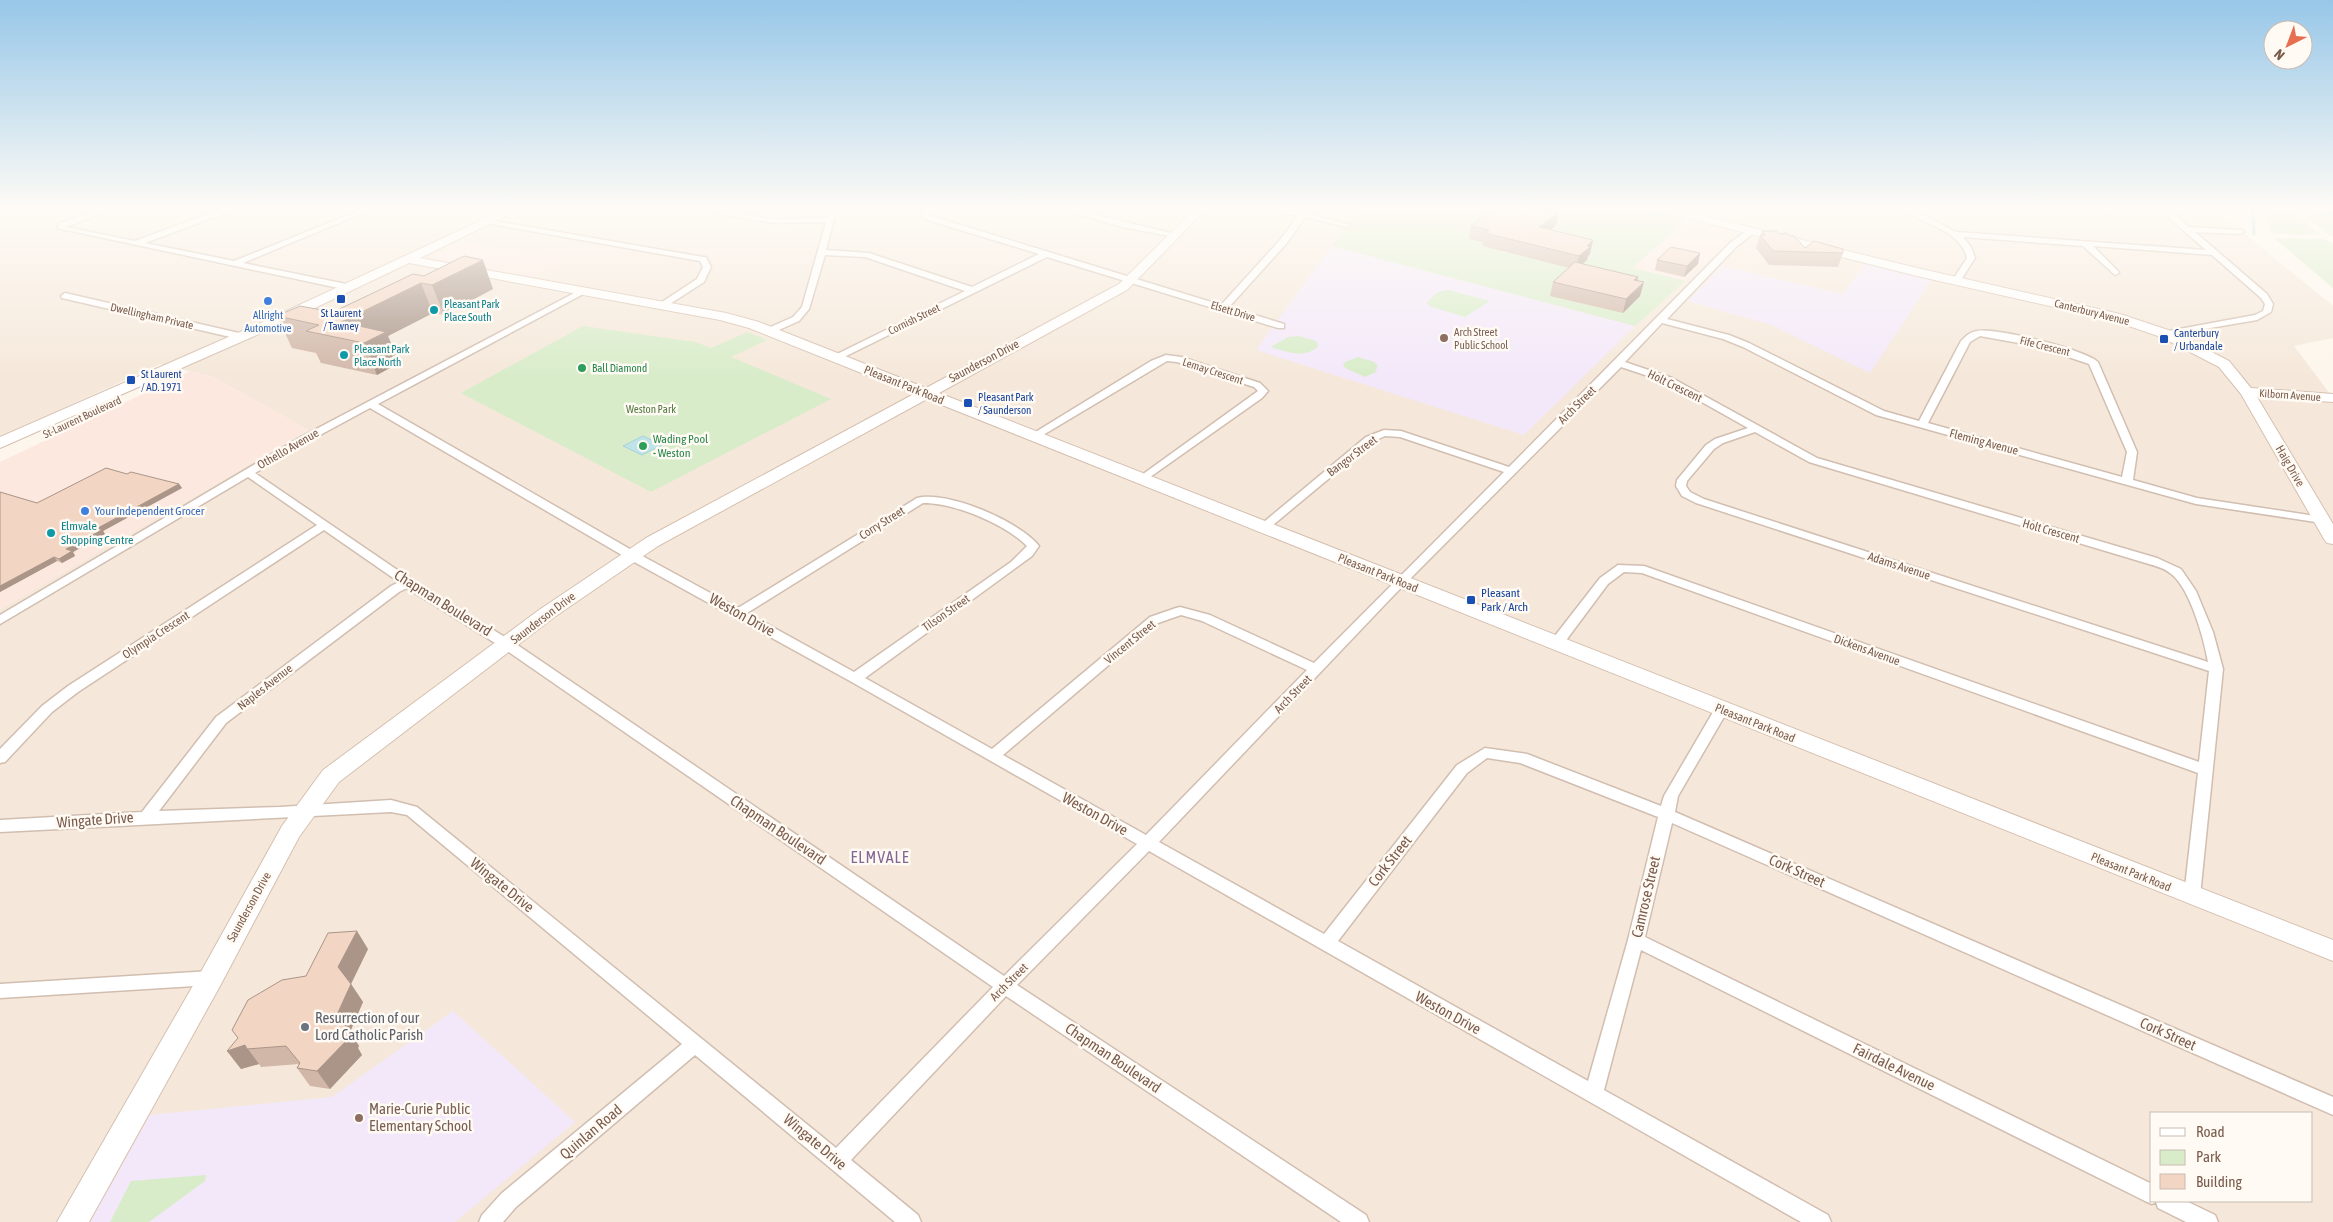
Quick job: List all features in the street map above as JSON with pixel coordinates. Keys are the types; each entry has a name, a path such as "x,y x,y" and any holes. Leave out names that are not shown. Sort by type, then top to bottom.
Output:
{"street":[{"path":"234,264 348,287"},
{"name":"St-Laurent Boulevard","path":"0,452 239,336 270,324 396,264"},
{"name":"Pleasant Park Road","path":"433,264 721,316 769,331 2333,951"},
{"path":"662,306 701,280 707,267 706,264"},
{"path":"769,331 802,314 806,307 817,264"},
{"path":"896,264 972,290"},
{"name":"Cornish Street","path":"836,358 1025,264"},
{"name":"Elsett Drive","path":"1079,264 1281,326"},
{"name":"Saunderson Drive","path":"72,1222 211,978 290,832 331,776 508,645 546,614 631,555 923,393 1123,287 1147,264"},
{"path":"1222,308 1231,301 1264,264"},
{"name":"Arch Street","path":"837,1161 1005,986 1148,843 1401,582 1715,264"},
{"name":"Canterbury Avenue","path":"1887,264 2115,317 2166,334 2224,364 2248,392"},
{"path":"1956,281 1967,264"},
{"path":"2106,264 2115,273"},
{"path":"2166,334 2258,317 2267,312 2269,304 2264,296 2228,264"},
{"name":"Othello Avenue","path":"0,620 247,472 370,404 583,292"},
{"name":"Dwellingham Private","path":"65,296 239,336"},
{"name":"Fleming Avenue","path":"1661,320 1726,336 1880,413 2196,501 2322,520"},
{"name":"St-Laurent Boulevard","path":"0,443 103,403 250,338 270,324"},
{"name":"Fife Crescent","path":"1922,425 1966,341 1973,334 1982,332 2070,352 2093,362 2097,371 2132,452 2127,481"},
{"name":"Lemay Crescent","path":"1034,436 1154,362 1166,358 1178,359 1257,385 1263,390 1260,396 1143,479"},
{"name":"Holt Crescent","path":"1619,363 1669,380 1813,460 2152,561 2176,571 2190,588 2214,655 2216,669 2192,896"},
{"name":"Kilborn Avenue","path":"2248,392 2333,398"},
{"name":"Haig Drive","path":"2248,392 2333,539"},
{"name":"Weston Drive","path":"370,404 631,555 855,678 1821,1222"},
{"name":"Adams Avenue","path":"1755,429 1719,440 1710,447 1682,480 1681,486 1686,494 1700,502 2216,669"},
{"name":"Bangor Street","path":"1263,528 1370,439 1384,433 1401,434 1511,471"},
{"name":"Chapman Boulevard","path":"247,472 408,583 508,645 1005,986 1358,1222"},
{"name":"Corry Street","path":"739,613 921,500 936,499 949,502 1021,534 1033,546"},
{"name":"Olympia Crescent","path":"0,758 47,709 73,689 323,526"},
{"name":"Tilson Street","path":"855,678 1015,564 1028,554 1033,546"},
{"name":"Dickens Avenue","path":"1556,644 1604,581 1622,568 1644,570 2206,770"},
{"name":"Naples Avenue","path":"146,817 221,720 395,590 408,583"},
{"name":"Vincent Street","path":"993,756 1154,620 1180,611 1206,618 1317,669"},
{"name":"Camrose Street","path":"1593,1094 1636,940 1665,814 1671,796 1721,710"},
{"name":"Cork Street","path":"1326,944 1462,769 1485,753 1522,758 1665,814 2333,1106"},
{"name":"Wingate Drive","path":"0,826 146,817 305,812 391,806 412,811 911,1222"},
{"name":"Fairdale Avenue","path":"1636,940 2150,1193"},
{"path":"0,991 211,978"},
{"name":"Quinlan Road","path":"489,1222 509,1200 696,1044"},
{"path":"2167,1202 2208,1222"}],"shaded area":[{"path":"0,264 2282,264 2333,306 2333,338 2294,346 2333,398 2333,1222 0,1222 0,609 308,430 213,377 160,364 0,437"},
{"path":"461,264 559,264 533,278"},
{"name":"Arch Street Public School","path":"1319,264 1400,264 1635,326 1524,435 1256,350"},
{"path":"1636,264 1703,264 1685,281 1632,268"},
{"path":"1866,264 1932,279 1870,373 1771,325 1688,301 1722,266 1842,294"},
{"path":"191,371 213,377 308,430 0,609 0,462"},
{"name":"Marie-Curie Public Elementary School","path":"453,1011 575,1122 455,1222 90,1222 150,1115 332,1097"}],"green space":[{"path":"1400,264 1637,264 1633,268 1685,281 1635,326"},
{"path":"2305,264 2333,264 2333,288"},
{"path":"1448,290 1490,301 1465,317 1429,306 1427,302 1438,292"},
{"name":"Weston Park","path":"583,326 695,342 711,348 748,332 767,340 731,357 831,399 651,492 461,393"},
{"path":"1299,336 1316,341 1318,346 1308,352 1297,353 1273,348 1272,346 1288,337"},
{"path":"1358,357 1374,362 1378,366 1375,370 1378,371 1365,377 1345,368 1343,365 1345,362"},
{"path":"206,1175 205,1181 149,1222 110,1222 131,1181"}],"water":[{"name":"Wading Pool - Weston","path":"643,436 662,445 642,455 623,446"}],"building":[{"path":"448,264 475,264 432,285 421,283 341,322 386,332 364,343 306,331 319,325 277,316 300,306 333,312 413,274 424,276"},
{"path":"1573,264 1584,264 1638,277 1634,280 1644,282 1626,299 1553,282"},
{"name":"Elmvale Shopping Centre","path":"106,468 179,484 98,528 102,530 66,549 72,551 59,559 54,557 0,586 0,492 37,503"},
{"name":"Resurrection of our Lord Catholic Parish","path":"357,931 338,967 351,984 335,1019 347,1027 345,1031 350,1037 317,1071 297,1068 300,1063 286,1046 247,1049 245,1045 227,1051 238,1038 232,1030 248,1000 282,980 306,976 328,933"}],"place":[{"name":"St Laurent / Tawney","path":"341,299"},
{"name":"Allright Automotive","path":"268,301"},
{"name":"Pleasant Park Place South","path":"434,310"},
{"name":"Arch Street Public School","path":"1444,338"},
{"name":"Canterbury / Urbandale","path":"2164,339"},
{"name":"Pleasant Park Place North","path":"344,355"},
{"name":"Ball Diamond","path":"582,368"},
{"name":"St Laurent / AD. 1971","path":"131,380"},
{"name":"Pleasant Park / Saunderson","path":"968,403"},
{"name":"Wading Pool - Weston","path":"643,446"},
{"name":"Your Independent Grocer","path":"85,511"},
{"name":"Elmvale Shopping Centre","path":"51,533"},
{"name":"Pleasant Park / Arch","path":"1471,600"},
{"name":"Resurrection of our Lord Catholic Parish","path":"305,1027"},
{"name":"Marie-Curie Public Elementary School","path":"359,1118"}],"district":[{"name":"ELMVALE","path":"880,857"}]}
